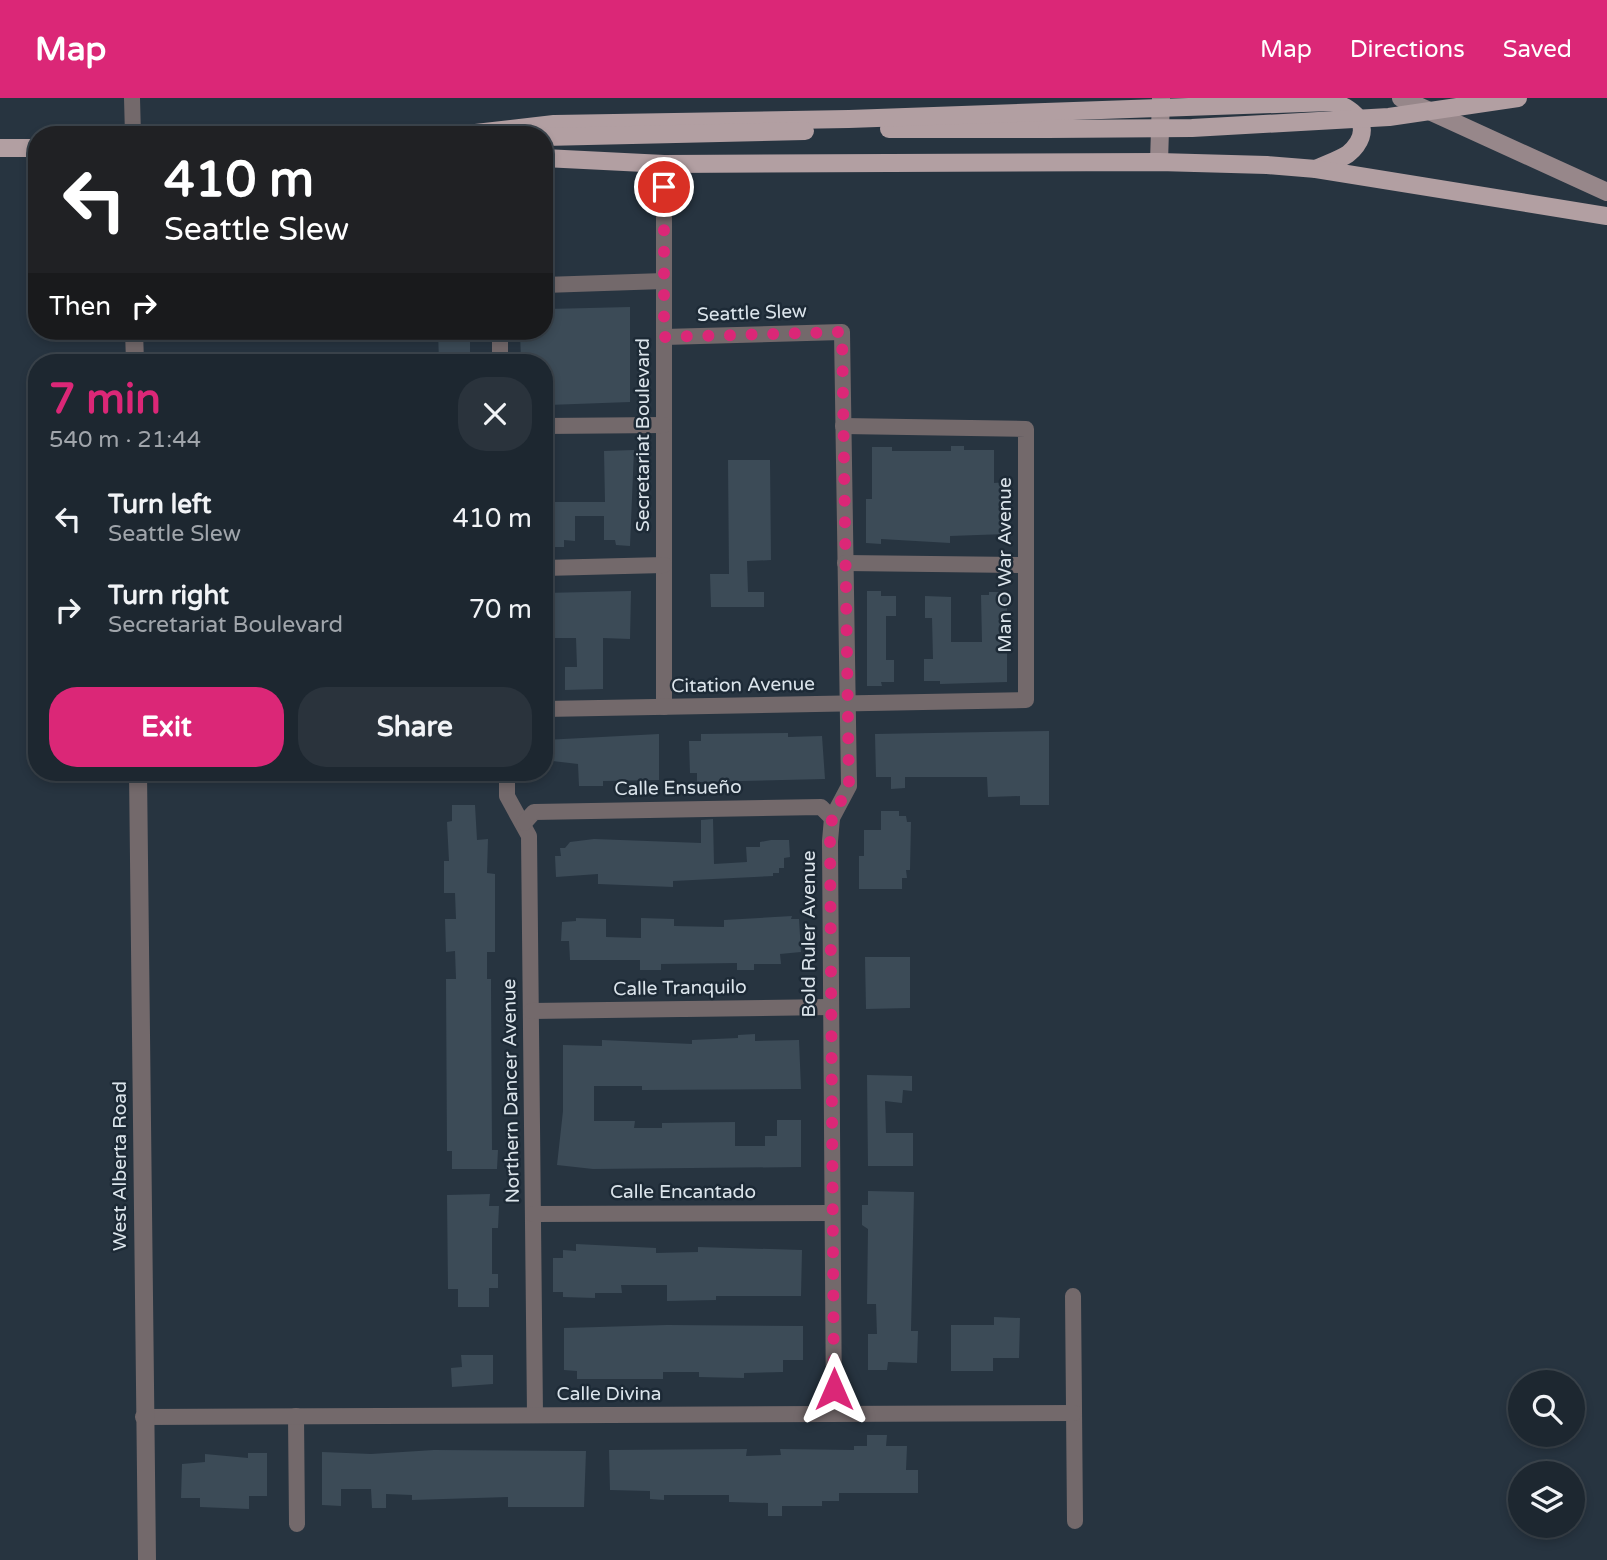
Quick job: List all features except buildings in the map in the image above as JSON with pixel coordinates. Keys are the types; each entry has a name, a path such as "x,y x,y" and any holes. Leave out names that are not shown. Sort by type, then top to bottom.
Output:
{"main road":[{"path":"1401,98 1607,192"},
{"path":"553,137 860,129 1192,128 1389,117 1518,98"},
{"path":"1159,162 1161,102"},
{"path":"537,126 849,119 1161,102 1330,102 1349,106 1359,116 1361,126 1357,143 1347,155 1316,169"},
{"path":"0,148 28,148"},
{"path":"553,158 664,164 1159,162 1316,169 1607,216"}],"street":[{"path":"132,98 132,126"},
{"name":"Secretariat Boulevard","path":"664,164 664,707"},
{"path":"553,285 664,281"},
{"name":"Seattle Slew","path":"664,337 842,332"},
{"name":"Bold Ruler Avenue","path":"834,1414 832,818 849,786 842,332"},
{"path":"553,426 664,425"},
{"name":"Man O War Avenue","path":"843,426 1026,429 1026,700"},
{"path":"845,564 1026,565"},
{"path":"553,568 664,565"},
{"name":"Citation Avenue","path":"553,709 1026,700"},
{"name":"West Alberta Road","path":"138,781 143,1417 147,1560"},
{"name":"Northern Dancer Avenue","path":"507,781 507,796 529,836 535,1415"},
{"name":"Calle Ensueño","path":"524,823 534,812 794,807 821,807 832,818"},
{"name":"Calle Tranquilo","path":"531,1012 831,1007"},
{"name":"Calle Encantado","path":"533,1214 832,1213"},
{"path":"1073,1296 1075,1521"},
{"name":"Calle Divina","path":"143,1417 1074,1413"},
{"path":"296,1416 297,1524"}],"route":[{"path":"664,187 664,337 842,332 849,786 832,818 830,841 834,1389"}]}
